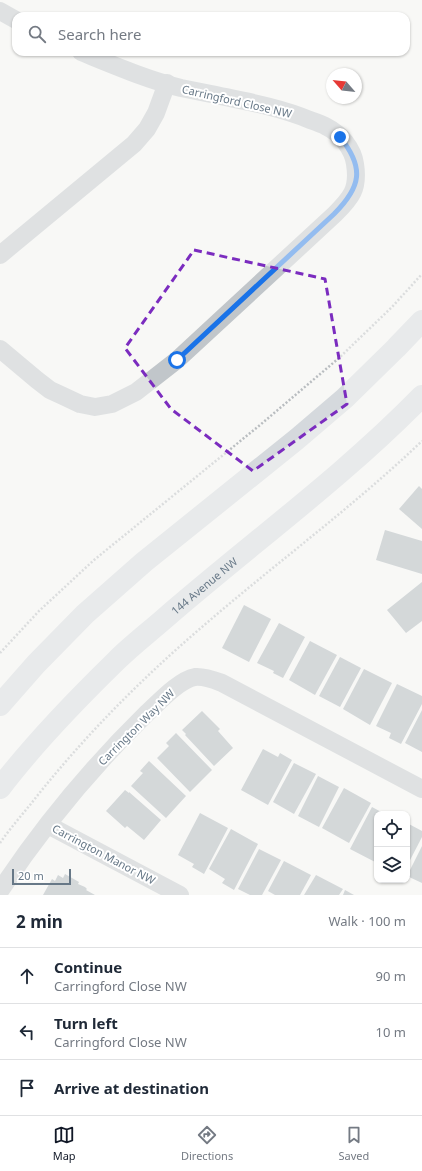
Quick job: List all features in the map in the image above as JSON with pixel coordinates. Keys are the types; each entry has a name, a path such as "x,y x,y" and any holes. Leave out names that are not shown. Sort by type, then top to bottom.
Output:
{"main road":[{"path":"0,705 36,664 85,614 144,562 345,398 422,320"},
{"name":"144 Avenue NW","path":"0,788 52,726 117,660 185,600 356,458 422,396"}],"street":[{"path":"0,11 12,18"},
{"name":"Carringford Close NW","path":"0,349 50,390 80,404 95,407 112,404 136,392 177,360 329,220 347,202 355,188 357,175 355,160 350,148 328,127 291,112 181,88 126,70 91,56"},
{"name":"Carringford Close NW","path":"0,255 134,144 153,118 167,83"},
{"name":"Carrington Way NW","path":"0,891 48,825 95,768 166,694 182,682 195,677 206,678 222,683 422,790"},
{"name":"Carrington Manor NW","path":"48,825 180,895"}],"path":[{"path":"0,653 39,612 94,560 340,358 392,307 422,274"},
{"path":"0,843 45,785 79,746 132,691 210,620 365,492 422,441"}],"highlighted area":[{"path":"194,250 325,279 347,404 253,471 171,409 125,348"}],"building":[{"path":"419,486 422,489 422,529 399,509"},
{"path":"385,530 422,541 422,574 376,560"},
{"path":"422,582 422,621 406,633 387,610"},
{"path":"244,605 271,619 249,662 222,648"},
{"path":"279,623 305,637 283,678 273,673 274,671 257,663"},
{"path":"310,641 337,655 315,695 289,680"},
{"path":"340,657 361,668 340,707 319,696"},
{"path":"364,669 392,683 370,725 343,709"},
{"path":"397,684 422,696 422,704 401,744 389,738 391,733 376,726"},
{"path":"422,710 422,752 405,743"},
{"path":"202,711 220,729 218,731 233,748 214,766 182,730"},
{"path":"176,733 212,770 190,792 157,758 169,746 166,743"},
{"path":"263,749 278,757 280,753 292,760 268,805 241,790"},
{"path":"149,761 186,796 166,818 131,786 143,773 140,771"},
{"path":"294,763 316,774 294,814 273,802"},
{"path":"318,776 339,787 319,827 298,816"},
{"path":"344,788 371,803 349,843 322,828"},
{"path":"125,790 161,820 144,840 127,826 125,828 106,811"},
{"path":"372,807 379,811 374,811 374,861 350,849"},
{"path":"200,813 228,828 204,874 192,867 194,864 178,855"},
{"path":"410,825 422,831 422,837 410,860"},
{"path":"231,829 258,844 234,890 222,883 225,879 209,869"},
{"path":"422,846 422,883 410,877 410,870"},
{"path":"259,849 281,860 262,895 250,895 238,889"},
{"path":"284,861 311,875 300,895 275,895 268,891"},
{"path":"65,874 79,882 78,884 85,887 87,889 86,890 95,895 43,895 52,879 55,881 58,875 63,878"},
{"path":"316,875 343,889 339,895 304,895"},
{"path":"345,890 354,895 343,895"}],"route":[{"path":"177,360 347,202 355,188 357,175 355,160 350,148 340,137"}]}
